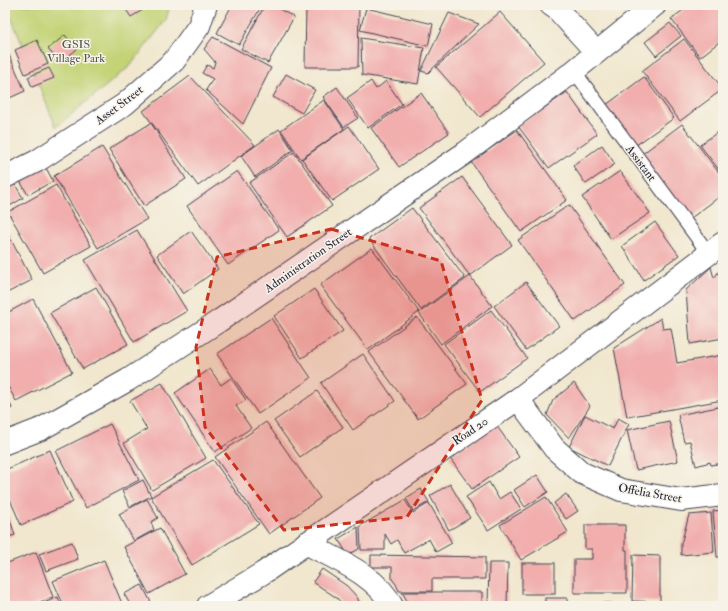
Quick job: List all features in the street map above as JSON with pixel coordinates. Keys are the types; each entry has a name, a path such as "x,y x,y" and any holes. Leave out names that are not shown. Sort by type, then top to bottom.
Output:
{"street":[{"name":"Asset Street","path":"5,177 38,161 125,104 174,61 199,26 206,5"},
{"path":"551,5 557,9 596,52"},
{"name":"Administration Street","path":"5,443 55,422 128,380 219,321 464,153 574,71 655,5"},
{"name":"Road 20","path":"208,606 263,572 518,399 716,248"},
{"name":"Offelia Street","path":"518,399 554,448 582,473 621,490 681,500 723,495"},
{"path":"306,543 371,580 387,597 392,606"}],"lane":[{"name":"Assistant","path":"574,71 716,248"}],"highlighted area":[{"path":"331,229 441,261 482,400 407,517 284,530 205,427 196,347 217,257"}],"green space":[{"name":"GSIS Village Park","path":"6,5 170,5 166,20 130,66 56,127"}],"building":[{"path":"123,5 151,5 131,17"},
{"path":"232,5 262,5 239,45 217,33"},
{"path":"265,5 272,5 294,17 268,63 241,49"},
{"path":"306,5 359,5 358,67 305,67"},
{"path":"690,5 723,5 723,39 700,57 671,19"},
{"path":"366,8 433,24 428,46 360,30"},
{"path":"500,12 544,62 480,117 436,67"},
{"path":"449,13 479,24 428,73 421,71"},
{"path":"670,23 681,36 656,56 645,42"},
{"path":"65,35 77,49 60,63 48,49"},
{"path":"213,37 271,68 243,124 206,90 213,79 202,73 207,65 213,68 215,62 204,49"},
{"path":"361,38 424,48 418,84 362,75"},
{"path":"684,39 723,89 680,121 642,71"},
{"path":"37,40 48,64 25,74 15,50"},
{"path":"5,46 25,91 5,100"},
{"path":"49,68 54,78 32,87 28,77"},
{"path":"286,74 315,90 302,113 273,97"},
{"path":"190,76 255,145 198,186 143,111"},
{"path":"644,77 674,118 632,148 602,108"},
{"path":"371,81 376,89 386,81 402,104 368,128 347,98"},
{"path":"337,87 358,118 344,127 323,97"},
{"path":"567,92 597,134 549,168 518,126"},
{"path":"421,93 449,133 399,167 371,128"},
{"path":"324,100 344,129 301,159 281,130"},
{"path":"151,123 186,179 144,206 109,149"},
{"path":"682,124 723,178 723,194 687,221 638,157"},
{"path":"349,126 379,169 332,201 302,159"},
{"path":"723,128 723,175 700,145"},
{"path":"279,129 293,150 255,177 241,156"},
{"path":"517,130 567,200 521,232 471,162"},
{"path":"602,145 615,164 586,184 573,166"},
{"path":"102,147 147,219 98,248 54,176"},
{"path":"294,152 332,206 287,237 249,183"},
{"path":"45,166 53,181 28,195 20,181"},
{"path":"237,171 279,230 228,265 187,206"},
{"path":"620,171 650,213 611,239 582,197"},
{"path":"462,177 512,245 470,276 419,208"},
{"path":"13,181 23,198 5,209 5,186"},
{"path":"56,185 91,246 43,273 8,212"},
{"path":"569,205 625,285 575,321 518,240"},
{"path":"412,208 465,278 421,310 369,239"},
{"path":"655,222 679,255 644,280 622,246"},
{"path":"5,228 32,280 5,294"},
{"path":"137,230 187,311 134,342 85,260"},
{"path":"191,231 218,269 183,294 157,255"},
{"path":"372,248 419,312 368,350 320,285"},
{"path":"723,266 723,338 690,344 686,290 711,267 714,278"},
{"path":"470,276 492,306 441,344 419,313"},
{"path":"526,282 559,326 526,350 494,306"},
{"path":"96,287 128,344 83,369 50,313"},
{"path":"314,289 343,331 302,358 274,316"},
{"path":"33,299 72,372 16,401 5,381 5,314"},
{"path":"491,310 527,358 480,392 444,344"},
{"path":"417,317 467,384 418,419 369,352"},
{"path":"271,318 311,378 258,414 217,354"},
{"path":"661,318 663,329 671,328 677,363 723,355 723,400 627,417 614,348"},
{"path":"363,354 395,401 353,430 321,383"},
{"path":"210,369 221,385 231,378 246,400 236,406 251,428 215,452 175,393"},
{"path":"162,383 206,458 152,490 124,443 147,429 130,401"},
{"path":"574,383 590,406 569,438 547,415 553,400"},
{"path":"317,391 343,427 300,457 274,421"},
{"path":"5,394 12,408 5,411"},
{"path":"723,406 723,463 711,465 710,462 696,466 690,441 684,442 678,415"},
{"path":"585,415 613,429 618,418 629,424 608,466 569,447"},
{"path":"669,421 678,461 636,470 627,430"},
{"path":"266,422 320,498 269,534 215,457"},
{"path":"110,424 139,480 86,508 56,451"},
{"path":"496,425 519,457 472,489 449,457"},
{"path":"50,450 73,502 21,525 5,488 5,470"},
{"path":"213,460 259,524 192,565 151,497"},
{"path":"537,475 548,492 525,507 514,490"},
{"path":"143,480 151,496 130,507 122,491"},
{"path":"489,482 499,499 510,492 521,509 488,530 466,497"},
{"path":"450,484 470,518 449,530 430,496"},
{"path":"421,489 429,502 413,511 406,498"},
{"path":"566,494 578,511 566,519 554,503"},
{"path":"546,497 568,532 521,560 500,525"},
{"path":"147,499 158,518 151,522 154,530 134,541 119,514"},
{"path":"405,500 413,513 429,503 452,543 436,552 429,539 404,553 397,540 391,544 385,534 385,550 361,550 360,526"},
{"path":"5,505 15,535 5,538"},
{"path":"723,510 723,557 717,557 713,511"},
{"path":"711,513 714,552 681,555 681,544 689,515"},
{"path":"585,525 625,525 625,550 627,550 627,593 574,593 574,559 592,559 592,549 585,549"},
{"path":"358,527 359,549 348,555 338,539"},
{"path":"160,528 185,574 149,594 124,547"},
{"path":"72,542 78,559 46,571 39,554"},
{"path":"36,552 53,597 30,606 5,606 5,564"},
{"path":"371,555 485,557 485,579 432,579 432,591 399,591 392,579 392,567 371,567"},
{"path":"633,555 660,556 660,602 632,601"},
{"path":"104,560 123,606 64,606 53,581"},
{"path":"489,563 508,563 507,606 488,606"},
{"path":"522,563 555,563 555,594 522,594"},
{"path":"322,569 347,586 357,597 361,606 344,606 337,598 313,582"},
{"path":"142,585 153,606 131,606 124,594"},
{"path":"402,592 482,592 482,606 410,606"},
{"path":"58,597 61,606 37,606"},
{"path":"545,598 567,598 567,606 545,606"},
{"path":"569,603 610,603 610,606 569,606"}]}
